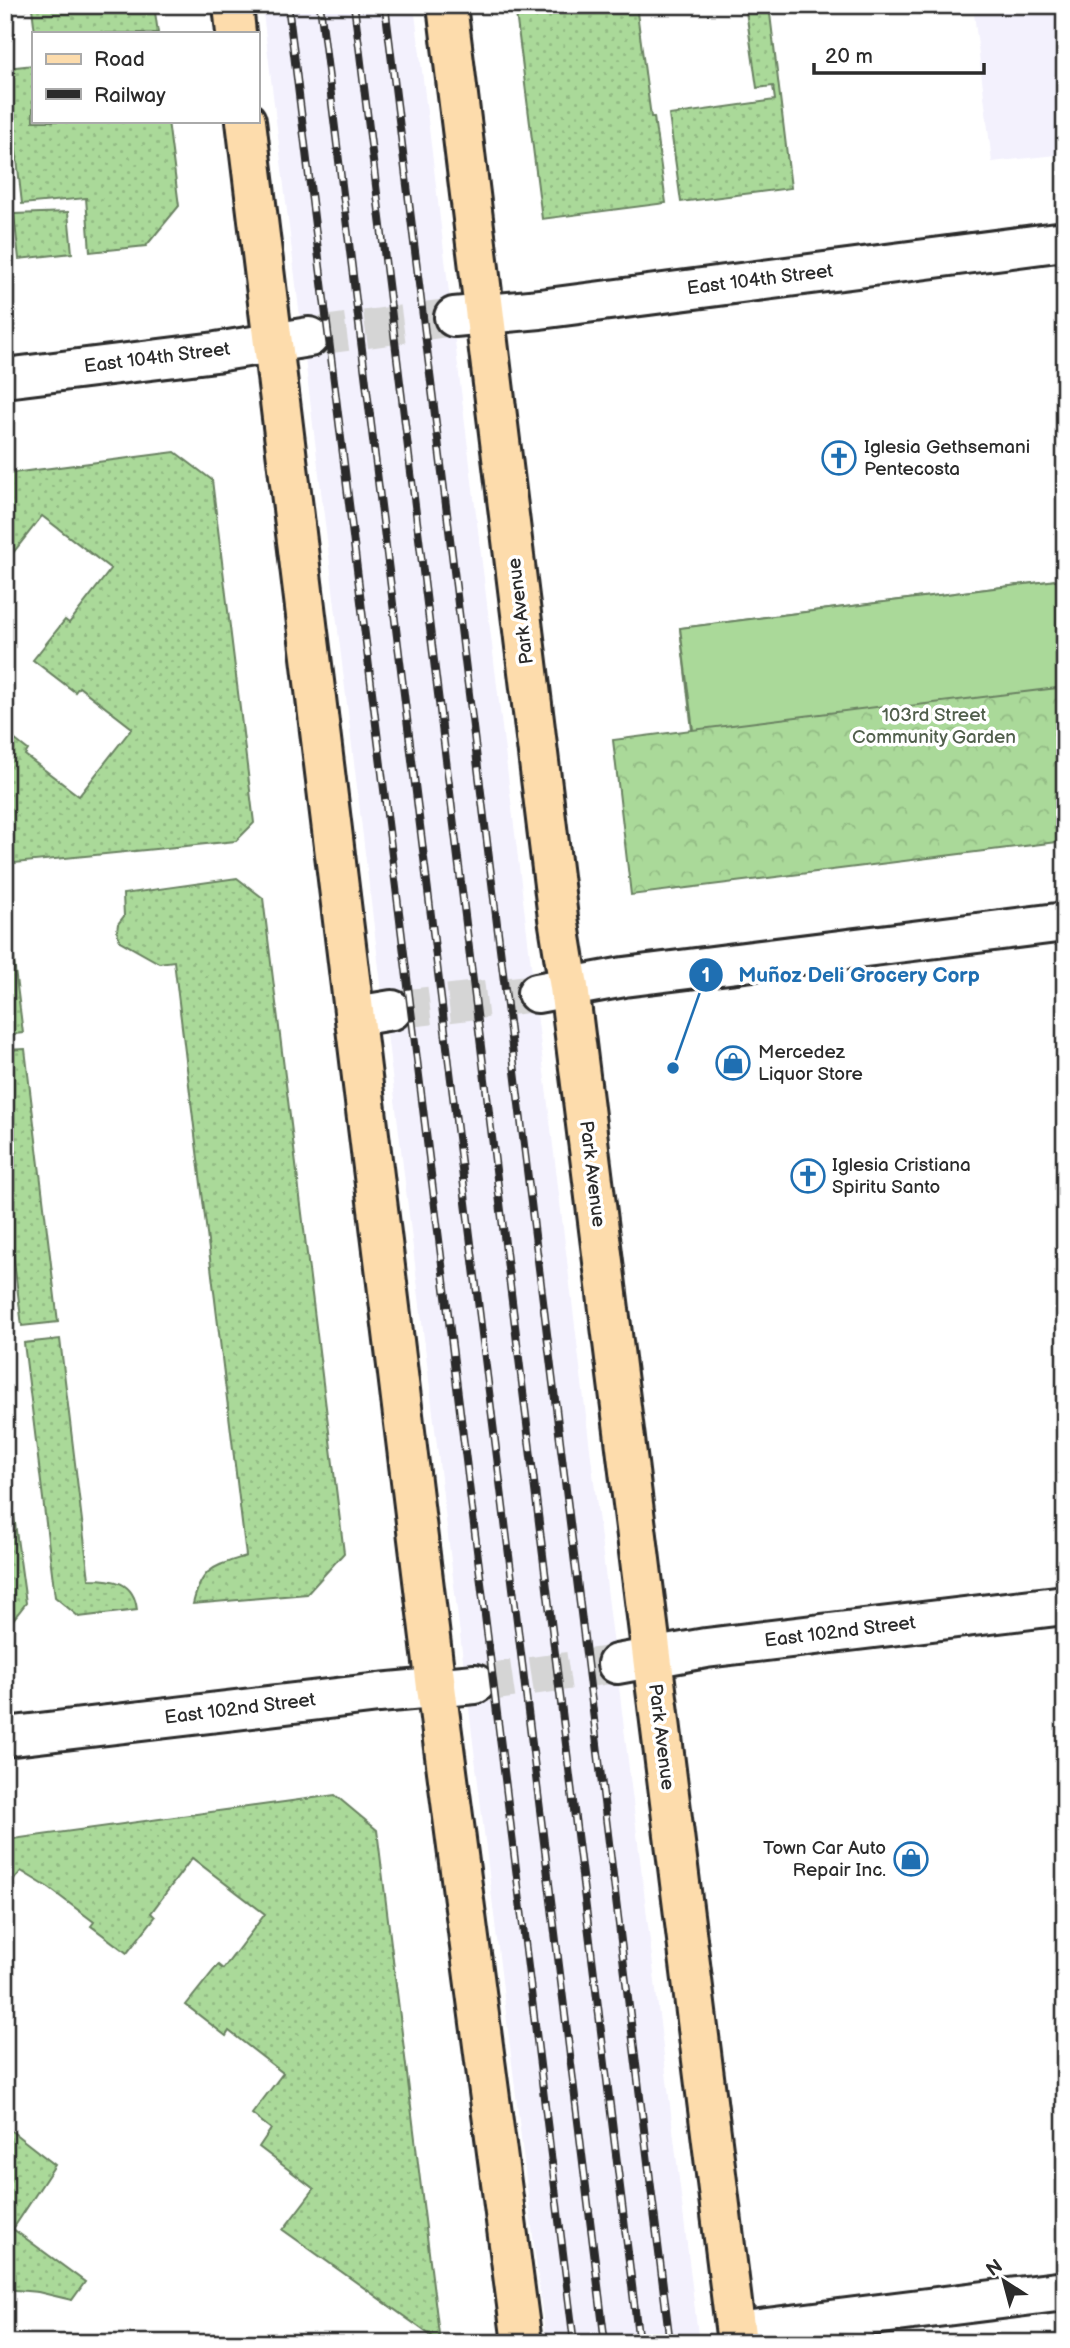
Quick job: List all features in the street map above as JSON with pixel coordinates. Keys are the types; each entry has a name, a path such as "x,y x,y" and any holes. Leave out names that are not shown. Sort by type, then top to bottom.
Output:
{"main road":[{"path":"233,5 236,32"},
{"name":"Park Avenue","path":"447,5 470,315 558,918 553,990 633,1661 736,2337"},
{"path":"246,122 291,340 374,1013 436,1687 522,2343"}],"street":[{"name":"East 104th Street","path":"470,315 540,309 1065,241"},
{"name":"East 104th Street","path":"5,377 291,340"},
{"path":"553,990 624,977 1065,922"},
{"name":"East 102nd Street","path":"633,1661 720,1646 1065,1605"},
{"name":"East 102nd Street","path":"5,1737 475,1684"},
{"path":"736,2337 1065,2291"}],"shaded area":[{"path":"262,5 414,5 699,2343 546,2343"},
{"path":"973,5 1065,5 1065,154 992,162"}],"green space":[{"path":"5,5 154,5 158,32 35,32 32,8 5,11"},
{"path":"515,5 636,5 666,203 542,219"},
{"path":"764,8 770,14 791,188 681,202 669,115 775,100 773,86 757,88 746,11"},
{"path":"32,65 32,122 168,122 179,206 146,246 90,252 86,198 22,204 7,68"},
{"path":"68,212 72,253 19,259 14,214"},
{"path":"175,452 212,480 254,823 236,841 5,864 5,732 28,750 25,755 79,796 132,728 79,687 75,692 33,660 65,620 69,623 111,569 42,516 5,563 5,474"},
{"name":"103rd Street Community Garden","path":"1065,579 1065,841 631,895 613,740 692,730 680,628"},
{"path":"1065,579 1065,687 693,730 680,628"},
{"path":"237,878 263,898 344,1553 307,1594 193,1604 200,1582 210,1570 246,1556 174,961 159,963 120,941 117,931 124,916 123,894"},
{"path":"5,907 23,1033 5,1035"},
{"path":"25,1049 58,1322 22,1326 5,1189 5,1050"},
{"path":"60,1339 89,1579 114,1581 127,1587 132,1593 137,1610 79,1617 55,1597 24,1343"},
{"path":"5,1451 26,1603 9,1625 5,1625"},
{"path":"335,1795 377,1830 440,2342 283,2230 314,2189 259,2147 271,2129 252,2114 283,2073 229,2031 226,2036 186,2005 218,1965 223,1969 265,1914 192,1858 151,1913 155,1917 127,1953 91,1926 94,1922 21,1871 5,1891 5,1840"},
{"path":"5,2126 55,2165 13,2229 85,2282 72,2300 38,2292 5,2289"}],"tunnel":[{"path":"309,337 454,317"},
{"path":"392,1010 537,993"},
{"path":"475,1684 617,1664"}],"railway":[{"path":"288,5 574,2343"},
{"path":"320,5 605,2343"},
{"path":"354,5 639,2343"},
{"path":"385,5 670,2343"}],"place":[{"name":"Iglesia Gethsemani Pentecosta","path":"839,458"},
{"name":"Mercedez Liquor Store","path":"733,1063"},
{"name":"Muñoz Deli Grocery Corp","path":"673,1068"},
{"name":"Iglesia Cristiana Spiritu Santo","path":"808,1176"},
{"name":"Town Car Auto Repair Inc.","path":"911,1859"}]}
